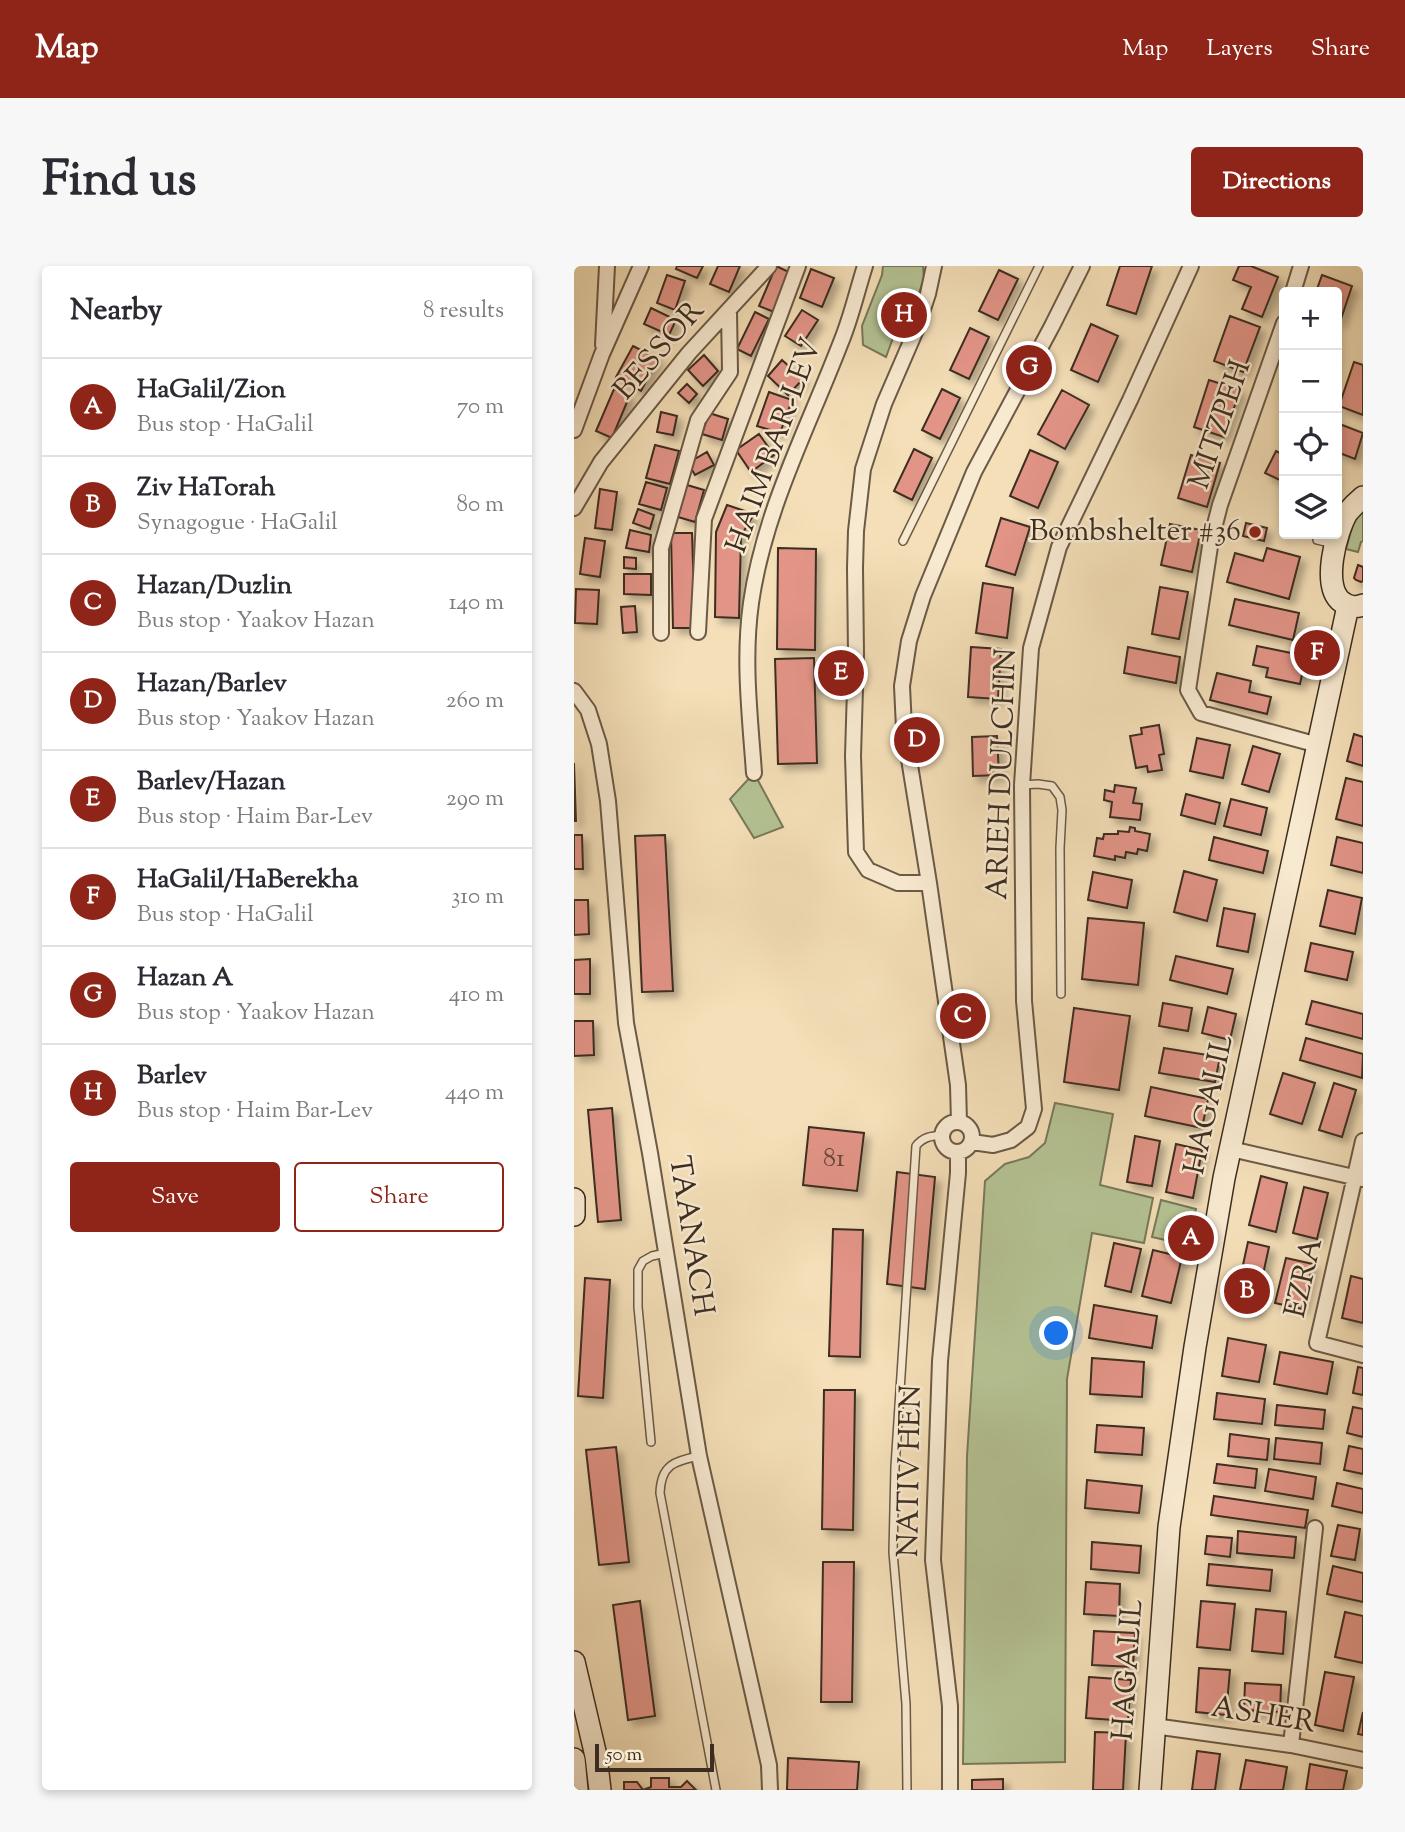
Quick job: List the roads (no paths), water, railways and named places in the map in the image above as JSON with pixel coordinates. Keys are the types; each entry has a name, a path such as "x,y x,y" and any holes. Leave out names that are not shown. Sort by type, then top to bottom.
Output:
{"street":[{"path":"602,354 607,266"},
{"path":"574,430 602,354 641,266"},
{"name":"BESSOR","path":"574,508 601,462 689,353 769,266"},
{"path":"698,632 704,519 798,266"},
{"name":"HAIM BAR-LEV","path":"754,773 747,680 748,633 751,602 766,531 799,442 842,340 865,266"},
{"path":"929,883 898,883 868,870 856,852 853,756 856,531 863,469 884,404 916,330 934,266"},
{"path":"959,1122 958,1085 904,728 902,686 909,641 923,596 974,472 1082,266"},
{"name":"ARIEH DULCHIN","path":"972,1142 993,1144 1011,1140 1028,1128 1034,1109 1024,1001 1022,785 1031,648 1059,547 1191,266"},
{"path":"1295,287 1301,266"},
{"path":"661,633 661,548 698,420 730,372 729,311"},
{"name":"MITZPEH","path":"1279,337 1220,505 1211,540 1188,690 1201,713 1318,745"},
{"name":"HAGALIL","path":"1150,1790 1169,1527 1195,1347 1224,1178 1318,745 1355,606 1336,598 1332,588 1326,542 1355,503 1363,497"},
{"name":"TAANACH","path":"574,691 587,710 599,744 608,801 626,1023 699,1456 769,1765 770,1790"},
{"path":"959,1122 968,1127 972,1142 965,1150 958,1152 944,1145 942,1135 946,1127 959,1122"},
{"path":"1231,1149 1358,1178 1363,1140"},
{"name":"NATIV HEN","path":"950,1790 950,1706 933,1560 940,1361 958,1152"},
{"name":"EZRA","path":"1358,1178 1317,1343 1363,1355"},
{"path":"574,1199 574,1215"},
{"path":"1291,1745 1315,1528"},
{"path":"574,1662 596,1756 600,1790"},
{"name":"ASHER","path":"1154,1726 1291,1745 1363,1760"},
{"path":"574,1759 577,1790"}],"lane":[{"path":"903,541 1039,266"},
{"path":"1022,785 1052,786 1060,797 1061,994"},
{"path":"908,1790 906,1704 893,1552 895,1467 916,1146 920,1140 942,1135"},
{"path":"651,1442 638,1307 638,1270 643,1261 666,1253"},
{"path":"699,1456 672,1464 661,1480 660,1493 716,1790"}],"place":[{"name":"Barlev","path":"904,315"},
{"name":"Hazan A","path":"1029,368"},
{"name":"Bombshelter #36","path":"1255,532"},
{"name":"HaGalil/HaBerekha","path":"1317,653"},
{"name":"Barlev/Hazan","path":"841,673"},
{"name":"Hazan/Barlev","path":"917,740"},
{"name":"Hazan/Duzlin","path":"963,1016"},
{"name":"HaGalil/Zion","path":"1191,1238"},
{"name":"Ziv HaTorah","path":"1247,1291"}]}
